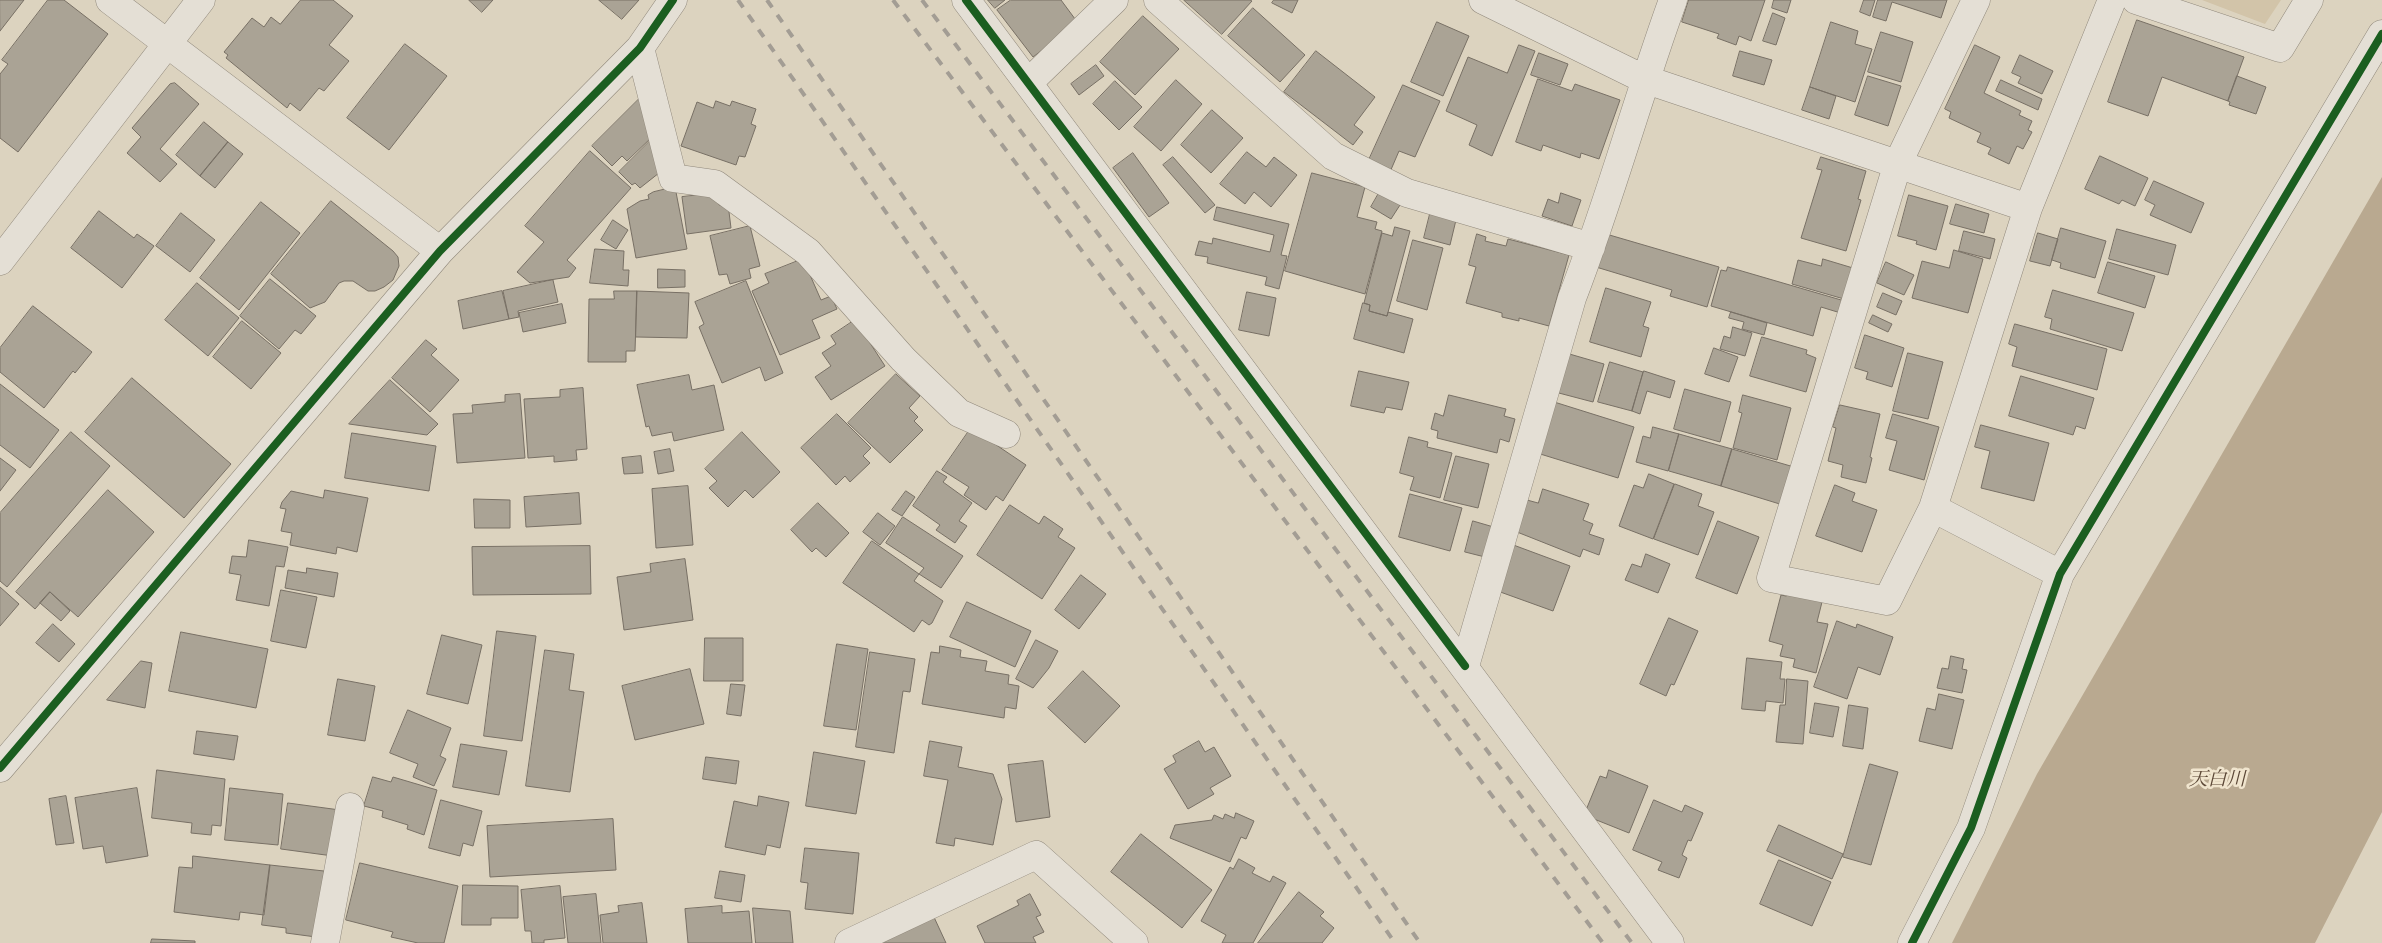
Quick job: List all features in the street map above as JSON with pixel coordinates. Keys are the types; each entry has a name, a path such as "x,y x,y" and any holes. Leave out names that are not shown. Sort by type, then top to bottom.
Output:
{"street":[{"path":"110,0 440,251"},
{"path":"0,261 201,0"},
{"path":"0,768 440,251 640,48 673,0"},
{"path":"966,0 1670,943"},
{"path":"1029,82 1114,0"},
{"path":"1158,0 1333,156 1408,194 1591,247"},
{"path":"1483,0 1644,79 2028,208"},
{"path":"1465,666 1572,298 1591,247 1644,79 1673,0"},
{"path":"1976,0 1898,163 1771,578 1887,601 1933,508 2028,208 2112,0"},
{"path":"2136,0 2280,48 2309,0"},
{"path":"1912,943 1971,828 2060,574 2382,34"},
{"path":"640,48 673,178 715,184 808,252 903,359 959,413 1006,434"},
{"path":"1933,508 2060,574"},
{"path":"325,943 350,808"},
{"path":"849,943 1036,855 1134,943"}],"shaded area":[{"path":"2202,0 2281,0 2265,24"}],"water":[{"name":"天白川","path":"2382,177 2382,812 2315,943 1952,943 2037,774"}],"building":[{"path":"0,0 24,0 0,31"},
{"path":"48,0 64,0 108,34 18,152 0,138 0,74 8,64 2,60"},
{"path":"301,0 333,0 353,16 329,45 349,61 324,91 319,88 300,111 290,103 287,108 226,58 228,55 224,52 252,18 264,27 271,17 280,24"},
{"path":"469,0 493,0 482,12"},
{"path":"599,0 639,0 622,19"},
{"path":"988,0 1005,0 995,8"},
{"path":"1011,0 1061,0 1078,23 1033,57 997,10"},
{"path":"1184,0 1250,0 1252,1 1222,34"},
{"path":"1274,0 1298,0 1292,13 1272,3"},
{"path":"1689,0 1765,0 1751,41 1739,36 1736,45 1717,38 1719,34 1682,22"},
{"path":"1774,0 1791,0 1787,13 1772,8"},
{"path":"1864,0 1875,0 1870,16 1860,12"},
{"path":"1878,0 1947,0 1941,18 1892,2 1886,21 1873,17"},
{"path":"1253,8 1305,55 1280,82 1228,36"},
{"path":"1773,13 1785,18 1776,45 1763,41"},
{"path":"1143,16 1179,49 1135,95 1100,62"},
{"path":"2137,20 2244,57 2228,101 2162,77 2148,116 2108,102"},
{"path":"1437,22 1469,36 1443,96 1411,82"},
{"path":"1831,22 1858,31 1855,44 1872,49 1855,102 1810,87"},
{"path":"1881,32 1913,42 1901,82 1868,72"},
{"path":"405,44 447,76 389,150 347,118"},
{"path":"1519,45 1535,51 1492,156 1469,145 1477,125 1446,111 1468,57 1507,73"},
{"path":"1975,45 2000,57 1984,93 2021,111 2019,115 2032,121 2028,130 2032,132 2023,149 2017,146 2009,164 1988,154 1991,148 1977,142 1981,133 1949,118 1951,112 1945,109"},
{"path":"1316,51 1375,97 1354,125 1363,132 1353,145 1284,92"},
{"path":"1740,51 1772,60 1764,85 1733,76"},
{"path":"1539,53 1568,64 1560,85 1531,75"},
{"path":"2020,55 2053,71 2042,94 2018,83 2021,77 2012,73"},
{"path":"1096,65 1104,76 1079,95 1071,84"},
{"path":"1868,76 1901,86 1888,126 1855,115"},
{"path":"2237,76 2266,87 2256,114 2229,105 2230,102 2228,101"},
{"path":"1538,79 1572,91 1575,84 1620,100 1599,159 1581,153 1580,158 1543,145 1541,151 1516,142"},
{"path":"1176,80 1202,104 1161,151 1134,127"},
{"path":"2001,80 2042,99 2038,110 1996,91"},
{"path":"1115,81 1142,107 1119,130 1093,104"},
{"path":"175,83 199,104 160,149 177,164 160,182 127,153 141,137 132,128 170,84"},
{"path":"1403,85 1440,101 1415,157 1399,151 1390,172 1368,162"},
{"path":"1810,87 1836,96 1829,119 1802,110"},
{"path":"643,95 653,136 627,161 622,156 612,166 592,146"},
{"path":"716,101 730,106 732,101 756,109 751,124 756,126 745,157 739,156 736,165 681,146 697,102 713,108"},
{"path":"1212,110 1243,138 1211,173 1181,145"},
{"path":"204,122 228,142 200,176 176,155"},
{"path":"651,140 659,173 640,188 635,183 632,185 619,172"},
{"path":"228,142 243,154 215,188 200,176"},
{"path":"590,151 631,188 567,260 576,268 569,277 530,283 517,272 544,242 525,226"},
{"path":"1247,152 1266,167 1274,157 1297,175 1271,207 1254,192 1245,204 1220,184"},
{"path":"1133,153 1169,203 1149,217 1113,168"},
{"path":"2100,156 2148,178 2135,206 2122,200 2119,204 2085,189"},
{"path":"1173,157 1215,205 1205,213 1163,165"},
{"path":"1821,157 1866,171 1858,199 1861,200 1846,251 1801,238 1822,170 1817,169"},
{"path":"1312,173 1365,187 1357,217 1377,222 1375,229 1382,231 1365,294 1285,271"},
{"path":"2154,181 2204,203 2191,233 2150,215 2155,205 2145,200"},
{"path":"675,187 687,249 636,258 627,209 640,201 649,199 648,195 653,192"},
{"path":"718,193 719,205 728,204 731,228 687,234 682,197"},
{"path":"1379,193 1400,205 1391,219 1371,207"},
{"path":"1561,193 1581,200 1572,226 1542,216 1548,199 1558,203"},
{"path":"1909,195 1948,206 1936,250 1916,244 1917,241 1898,236"},
{"path":"331,201 393,251 398,257 399,266 393,280 384,287 375,291 368,291 353,281 344,281 339,283 325,302 310,308 271,274"},
{"path":"261,202 300,233 239,310 200,278"},
{"path":"1956,204 1989,214 1984,233 1950,224"},
{"path":"1217,207 1289,224 1281,255 1287,256 1279,289 1265,285 1267,277 1207,263 1208,257 1195,255 1199,241 1212,244 1213,238 1270,252 1274,235 1214,220"},
{"path":"99,211 134,238 137,234 154,246 122,288 71,248"},
{"path":"181,213 215,240 190,272 156,246"},
{"path":"1430,214 1456,220 1450,245 1424,238"},
{"path":"613,220 628,230 616,249 601,240"},
{"path":"750,226 760,266 749,269 751,278 730,284 727,274 719,275 710,236"},
{"path":"1395,227 1410,231 1387,316 1369,311 1370,305 1364,303 1382,233 1392,236"},
{"path":"2061,228 2106,241 2095,278 2060,268 2061,263 2052,260"},
{"path":"2117,229 2176,245 2168,275 2109,259"},
{"path":"1964,231 1995,239 1990,259 1959,251"},
{"path":"2038,233 2058,239 2050,266 2030,261"},
{"path":"1477,234 1486,237 1485,241 1506,246 1508,239 1569,255 1549,326 1519,318 1519,321 1502,317 1502,313 1466,303 1476,267 1469,265"},
{"path":"1606,234 1719,267 1707,307 1670,296 1672,290 1596,267"},
{"path":"1413,240 1443,248 1427,310 1397,301"},
{"path":"595,249 624,251 623,270 629,270 628,286 590,283"},
{"path":"1954,250 1983,259 1968,313 1912,298 1922,261 1949,268"},
{"path":"803,259 821,300 831,296 837,309 812,320 820,338 780,355 752,291 769,283 765,274"},
{"path":"1823,259 1853,268 1844,299 1792,284 1798,260 1821,266"},
{"path":"1886,262 1914,275 1904,295 1877,283"},
{"path":"2108,262 2155,276 2145,308 2098,293"},
{"path":"1728,267 1848,302 1844,314 1821,307 1813,336 1711,306 1721,270 1726,271"},
{"path":"658,269 685,270 685,287 658,288"},
{"path":"270,279 316,316 301,334 295,330 279,349 240,316"},
{"path":"553,280 558,302 518,311 519,317 509,319 503,291"},
{"path":"746,281 783,373 765,381 760,367 722,383 699,327 704,324 695,302"},
{"path":"197,283 239,318 208,356 165,320"},
{"path":"1606,288 1651,302 1643,326 1649,328 1641,357 1590,342"},
{"path":"2053,290 2134,313 2122,351 2050,329 2052,319 2045,317"},
{"path":"502,291 509,319 463,329 458,301"},
{"path":"614,291 637,291 635,351 626,351 626,362 588,362 589,299 614,299"},
{"path":"637,291 689,293 687,338 636,337"},
{"path":"1247,292 1276,298 1269,336 1239,330"},
{"path":"1883,293 1902,301 1896,315 1877,307"},
{"path":"1363,303 1370,305 1369,311 1387,316 1388,312 1413,319 1404,353 1354,339"},
{"path":"562,304 566,323 523,332 519,313"},
{"path":"33,306 92,352 75,373 73,371 44,408 0,372 0,348"},
{"path":"1731,312 1767,323 1764,335 1742,329 1744,322 1729,318"},
{"path":"1873,315 1892,324 1888,332 1869,323"},
{"path":"855,320 885,366 831,400 815,377 831,366 822,353 836,344 831,336"},
{"path":"242,321 281,353 251,389 213,357"},
{"path":"2015,324 2107,349 2097,390 2012,366 2017,347 2009,344"},
{"path":"1733,327 1752,333 1745,356 1720,349 1724,336 1730,338"},
{"path":"1865,335 1904,348 1892,387 1866,379 1868,372 1855,368"},
{"path":"1762,337 1807,350 1806,354 1816,358 1806,392 1750,376"},
{"path":"426,340 437,349 431,355 459,380 430,412 392,378"},
{"path":"1714,348 1738,357 1729,382 1705,374"},
{"path":"1566,353 1604,364 1593,402 1555,392"},
{"path":"1908,353 1943,362 1928,419 1893,411"},
{"path":"1610,362 1643,372 1632,411 1598,402"},
{"path":"1359,371 1409,382 1402,410 1386,407 1384,413 1351,406"},
{"path":"1644,371 1675,381 1670,398 1647,391 1640,414 1632,411"},
{"path":"896,374 920,396 909,408 918,417 914,421 923,430 890,463 848,423"},
{"path":"689,375 692,390 714,385 724,430 674,441 672,432 652,436 649,426 646,427 637,385"},
{"path":"2021,376 2094,398 2085,429 2076,426 2073,435 2009,416"},
{"path":"132,378 231,464 184,518 85,432"},
{"path":"390,380 438,424 427,435 349,424"},
{"path":"0,384 59,430 30,468 0,445"},
{"path":"583,388 587,449 576,450 577,460 554,462 554,456 528,458 524,399 560,397 560,390"},
{"path":"1685,389 1731,402 1720,442 1674,429"},
{"path":"520,394 525,458 457,463 453,414 473,413 472,405 505,402 505,395"},
{"path":"1449,395 1506,409 1504,416 1515,419 1509,442 1500,439 1497,453 1437,438 1438,431 1431,429 1435,413 1443,416"},
{"path":"1743,395 1791,408 1777,460 1733,448 1742,413 1739,412"},
{"path":"1551,401 1634,427 1618,478 1537,453"},
{"path":"1840,405 1880,414 1866,483 1841,477 1843,465 1828,461 1836,428 1833,427"},
{"path":"837,414 871,448 863,456 870,463 850,482 845,476 836,485 801,448"},
{"path":"1893,414 1939,427 1924,480 1889,470 1897,441 1886,438"},
{"path":"1981,425 2049,443 2034,501 1981,488 1990,451 1975,447"},
{"path":"1653,427 1679,434 1668,471 1636,462 1643,436 1650,438"},
{"path":"971,428 1026,465 1003,501 996,496 986,510 964,495 969,487 942,470"},
{"path":"71,432 110,466 7,587 0,581 0,513"},
{"path":"742,432 780,472 753,498 745,490 728,507 709,488 717,481 705,469"},
{"path":"352,433 436,446 429,491 345,478"},
{"path":"1679,434 1732,449 1721,486 1669,471"},
{"path":"1409,437 1428,442 1427,447 1452,453 1440,498 1410,490 1414,477 1400,473"},
{"path":"670,449 674,471 658,474 654,452"},
{"path":"1732,449 1794,467 1783,505 1721,486"},
{"path":"641,456 643,473 624,474 622,458"},
{"path":"1456,456 1489,464 1478,508 1444,500"},
{"path":"0,458 16,470 0,491"},
{"path":"937,471 947,477 943,482 972,503 959,521 967,526 955,543 936,530 940,525 913,506"},
{"path":"1649,474 1674,484 1653,539 1619,526 1634,485 1643,488"},
{"path":"1675,484 1702,494 1698,506 1714,512 1698,555 1654,539"},
{"path":"1835,485 1855,493 1852,501 1877,510 1862,552 1816,536"},
{"path":"688,486 693,545 656,548 652,489"},
{"path":"1543,489 1589,504 1583,520 1593,524 1589,534 1604,539 1599,555 1583,549 1580,557 1517,532 1527,500 1538,503"},
{"path":"108,490 154,532 78,617 50,592 35,609 16,592"},
{"path":"325,490 368,498 357,552 337,547 336,554 290,545 292,533 281,531 286,509 280,508 282,502 291,491 323,498"},
{"path":"906,491 915,497 902,516 892,510"},
{"path":"579,493 581,524 526,527 524,497"},
{"path":"1410,494 1462,508 1450,551 1399,537"},
{"path":"474,499 510,500 510,528 475,528"},
{"path":"818,503 849,533 826,557 816,548 812,552 791,530"},
{"path":"1010,505 1039,524 1044,516 1063,529 1058,537 1075,548 1042,599 977,555"},
{"path":"878,513 895,526 880,545 863,532"},
{"path":"903,517 963,556 941,588 919,574 924,568 886,543"},
{"path":"1473,521 1497,528 1489,558 1465,552"},
{"path":"1718,521 1759,537 1737,594 1696,578"},
{"path":"249,540 288,547 284,567 276,566 269,606 236,600 241,575 229,573 232,556 246,557"},
{"path":"872,541 919,574 914,581 943,601 932,623 929,625 922,620 914,632 843,583"},
{"path":"1508,543 1570,566 1553,611 1492,589"},
{"path":"590,546 591,594 473,595 472,547"},
{"path":"1646,554 1670,564 1658,593 1625,580 1632,564 1641,567"},
{"path":"685,559 693,620 624,630 617,577 651,572 650,564"},
{"path":"307,568 338,573 334,597 285,588 288,570 306,573"},
{"path":"1081,575 1106,594 1079,629 1055,610"},
{"path":"0,587 19,604 0,626"},
{"path":"281,590 317,597 306,648 271,641"},
{"path":"50,592 70,611 61,621 40,603"},
{"path":"1787,593 1822,602 1817,622 1828,624 1816,673 1793,667 1795,659 1780,656 1783,645 1769,641 1781,595 1786,596"},
{"path":"967,602 1031,631 1015,667 950,637"},
{"path":"1669,618 1698,631 1674,685 1671,684 1666,696 1640,684"},
{"path":"1837,621 1856,628 1857,624 1893,637 1880,675 1858,667 1847,699 1814,687"},
{"path":"53,624 75,644 59,662 36,643"},
{"path":"497,631 536,636 522,741 484,736"},
{"path":"181,632 268,649 256,708 169,691"},
{"path":"442,635 482,645 468,704 427,694"},
{"path":"705,638 743,638 743,681 704,681"},
{"path":"1036,640 1058,651 1049,668 1033,688 1016,679"},
{"path":"837,644 868,649 856,730 824,726"},
{"path":"940,646 961,650 960,657 987,661 985,671 1009,675 1008,684 1019,686 1016,709 1005,707 1004,718 922,704 931,652 939,653"},
{"path":"545,650 574,654 569,690 584,692 570,792 526,786"},
{"path":"870,652 915,659 910,692 903,691 894,753 856,747"},
{"path":"1951,656 1964,659 1962,669 1967,670 1962,693 1937,688 1942,668 1948,669"},
{"path":"1747,658 1782,662 1780,679 1785,679 1783,703 1766,701 1765,711 1742,709"},
{"path":"141,661 152,663 145,708 107,700"},
{"path":"690,669 704,724 635,740 622,686"},
{"path":"1083,671 1120,706 1085,743 1048,708"},
{"path":"338,679 375,686 365,741 328,735"},
{"path":"1787,679 1808,681 1803,744 1776,742 1780,705 1785,705"},
{"path":"731,684 745,685 741,716 727,714"},
{"path":"1939,694 1964,700 1952,749 1919,741 1927,708 1935,710"},
{"path":"1815,703 1839,707 1833,737 1810,733"},
{"path":"1849,705 1868,708 1863,749 1843,746"},
{"path":"408,710 451,728 440,756 446,759 434,786 413,777 418,764 390,753"},
{"path":"197,731 238,736 234,760 194,754"},
{"path":"930,741 962,747 958,767 993,774 1002,799 993,845 955,838 954,846 936,843 948,780 924,776"},
{"path":"1199,741 1205,752 1214,747 1231,776 1210,788 1214,794 1188,809 1164,769 1176,762 1173,756"},
{"path":"461,744 507,751 499,795 453,787"},
{"path":"814,752 865,761 856,814 806,806"},
{"path":"706,757 739,761 736,784 703,779"},
{"path":"1043,761 1050,817 1016,822 1008,765"},
{"path":"1870,764 1898,772 1871,865 1843,857"},
{"path":"157,770 225,779 221,826 212,825 211,835 191,833 192,823 152,818"},
{"path":"1609,770 1648,786 1629,833 1584,815 1600,776 1606,778"},
{"path":"373,777 391,782 393,777 437,790 424,835 407,829 408,825 382,817 383,811 364,806"},
{"path":"137,788 148,856 106,863 103,846 83,849 75,798"},
{"path":"230,788 283,794 278,845 225,840"},
{"path":"66,796 74,843 56,845 49,799"},
{"path":"759,796 789,802 780,848 767,845 765,855 725,847 734,801 757,806"},
{"path":"441,800 482,811 473,846 463,843 460,856 429,848"},
{"path":"1654,800 1682,812 1685,805 1703,813 1691,841 1688,840 1682,855 1687,858 1679,878 1658,870 1662,862 1633,850"},
{"path":"288,803 340,810 333,856 281,849"},
{"path":"1236,813 1254,821 1246,839 1241,837 1230,862 1170,838 1175,825 1212,820 1214,815 1223,819 1225,814 1234,818"},
{"path":"613,819 616,870 490,877 487,826"},
{"path":"1779,825 1843,854 1832,879 1767,851"},
{"path":"1141,834 1212,890 1182,928 1111,872"},
{"path":"805,848 859,853 853,914 805,909 808,883 801,882"},
{"path":"193,856 270,865 264,915 240,912 239,920 174,912 179,867 192,868"},
{"path":"1239,859 1255,868 1252,873 1270,882 1273,876 1286,883 1253,943 1222,943 1226,935 1201,921 1230,867 1233,869"},
{"path":"1779,860 1831,882 1812,926 1760,904"},
{"path":"360,863 458,886 444,943 418,943 391,937 393,932 346,920"},
{"path":"270,865 324,871 316,937 286,933 286,928 262,925"},
{"path":"720,871 745,875 741,902 715,898"},
{"path":"463,885 518,886 518,918 491,918 491,925 462,925"},
{"path":"560,886 565,938 544,940 544,943 532,943 531,931 525,931 521,890"},
{"path":"1299,892 1324,912 1320,916 1334,928 1322,943 1258,943"},
{"path":"596,894 601,943 568,943 563,897"},
{"path":"1030,894 1041,915 1036,917 1044,932 1033,937 1036,943 985,943 977,926 1019,905 1017,901"},
{"path":"642,903 647,943 603,943 600,915 619,912 618,906"},
{"path":"722,906 722,913 749,911 752,943 688,943 685,909"},
{"path":"753,908 790,911 793,943 756,943"},
{"path":"933,915 946,943 873,943"},
{"path":"152,939 195,941 195,943 151,943"}],"railway":[{"path":"738,0 1395,943"},
{"path":"767,0 1420,943"},
{"path":"893,0 1603,943"},
{"path":"922,0 1632,943"}],"cycle path":[{"path":"0,768 440,251 640,48 673,0"},
{"path":"966,0 1465,666"},
{"path":"1912,943 1971,828 2060,574 2382,34"}]}
